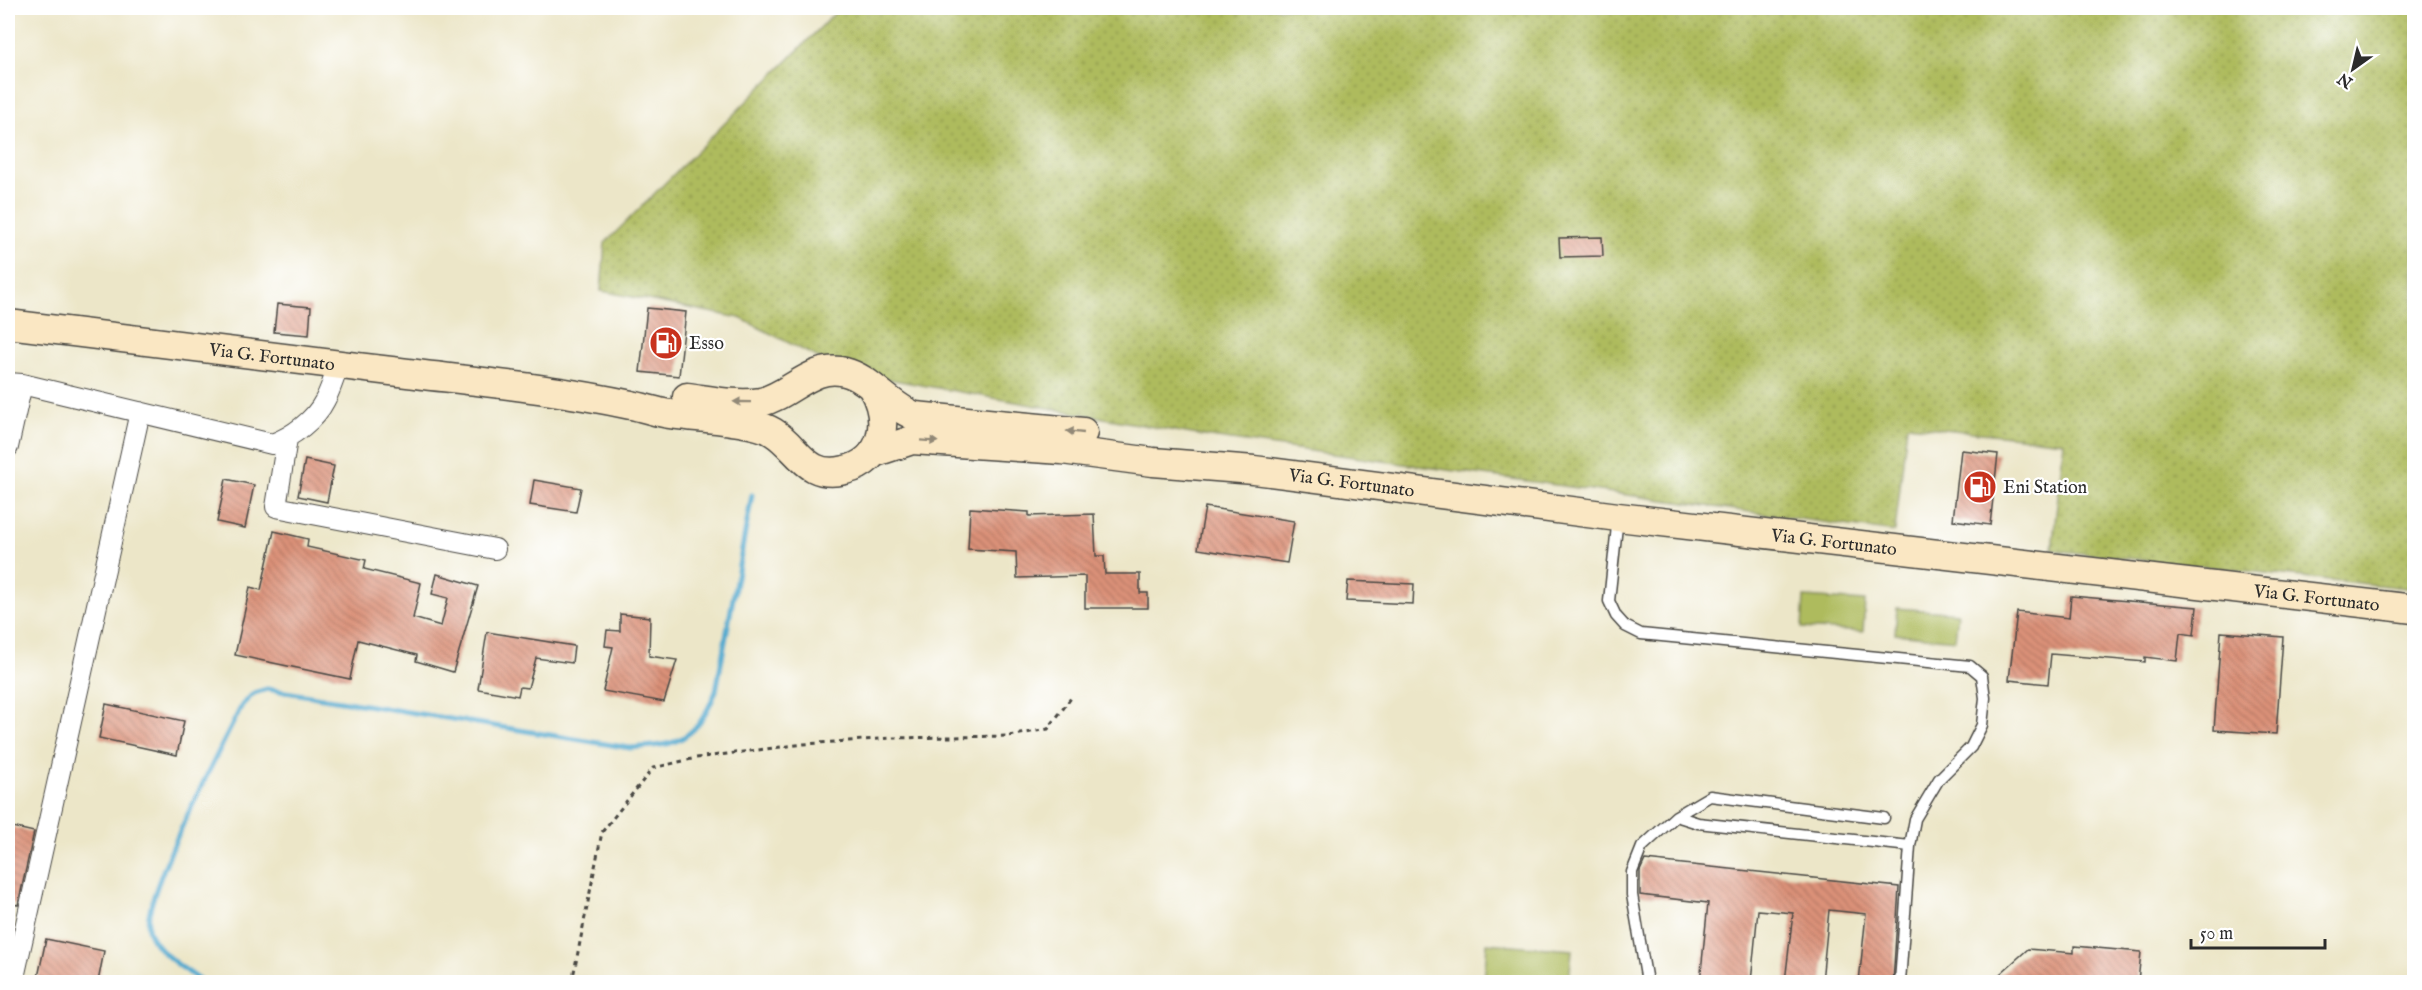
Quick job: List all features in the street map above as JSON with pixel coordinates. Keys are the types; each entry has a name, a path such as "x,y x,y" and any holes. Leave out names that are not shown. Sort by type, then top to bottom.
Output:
{"main road":[{"name":"Via G. Fortunato","path":"8,324 534,389"},
{"path":"534,389 628,392 729,402 759,402 779,396 810,375 827,370 844,371 860,378 901,410 915,416 1144,441 1254,470"},
{"path":"789,446 783,431 783,415 787,399 796,386"},
{"path":"534,389 628,404 663,413 742,423 772,431 789,446 799,459 813,468 829,472 845,470 860,464 873,453 881,438 884,422 881,404 873,389"},
{"path":"873,453 912,440 1062,450 1153,462 1254,470"},
{"name":"Via G. Fortunato","path":"1254,470 1618,517 2415,609"}],"street":[{"path":"8,447 15,384 272,444 288,439 325,402 339,365"},
{"path":"13,982 140,412"},
{"path":"288,439 276,507 495,549"}],"lane":[{"path":"1618,517 1609,601 1616,616 1625,626 1641,634 1970,666 1982,676 1985,698 1982,725 1971,747 1939,779 1915,819 1910,846 1900,982"},
{"path":"1647,982 1632,895 1632,872 1642,847 1676,816 1710,796 1884,818"},
{"path":"1676,816 1698,823 1910,846"}],"path":[{"path":"572,982 602,832 653,768 696,758 804,744 893,738 1009,736 1048,729 1071,698"}],"green space":[{"path":"840,8 2414,8 2414,589 2052,550 2064,442 1907,425 1895,532 1203,436 844,371 740,318 601,291 605,243"},
{"path":"1804,597 1865,601 1863,632 1802,628"},
{"path":"1897,608 1958,613 1955,640 1895,634"},
{"path":"1487,943 1572,950 1569,982 1484,982"}],"building":[{"path":"1602,237 1603,256 1560,257 1559,238"},
{"path":"277,304 311,307 309,335 274,332"},
{"path":"647,308 686,312 679,376 640,372"},
{"path":"1961,450 1998,454 1990,525 1953,520"},
{"path":"305,460 334,466 327,502 298,496"},
{"path":"226,479 254,485 245,528 217,522"},
{"path":"534,480 581,488 576,512 530,505"},
{"path":"1205,507 1294,521 1287,563 1198,549"},
{"path":"970,508 1029,512 1029,516 1094,514 1096,556 1104,556 1105,574 1140,574 1140,593 1148,593 1148,608 1085,608 1085,576 1017,578 1016,552 968,549"},
{"path":"274,531 308,539 307,547 366,560 364,569 421,583 413,618 441,626 448,598 432,594 437,574 478,586 453,672 416,661 417,655 358,640 350,679 235,655 250,587 261,590"},
{"path":"1348,581 1414,584 1413,604 1346,601"},
{"path":"2071,596 2197,607 2194,635 2180,633 2177,661 2145,657 2145,662 2051,654 2048,684 2009,680 2017,612 2069,618"},
{"path":"620,614 650,617 649,656 677,660 664,702 603,691 613,647 605,646 607,630 620,631"},
{"path":"487,632 574,646 572,663 536,658 528,688 520,687 518,696 478,689"},
{"path":"2221,632 2283,637 2276,734 2214,730"},
{"path":"106,704 184,721 177,755 99,738"},
{"path":"8,826 34,832 18,905 8,903"},
{"path":"1645,860 1899,887 1893,982 1859,982 1866,914 1829,910 1822,982 1785,982 1793,913 1758,910 1751,982 1700,982 1708,903 1640,895 1640,871"},
{"path":"46,939 104,951 98,982 37,982"},
{"path":"2074,946 2141,952 2138,982 1991,982 2028,949 2074,953"}],"waterway":[{"path":"202,982 172,960 153,940 149,932 149,915 156,889 169,857 202,785 242,705 254,693 267,689 630,748 671,743 684,737 696,726 706,713 716,691 752,495"}],"place":[{"name":"Esso","path":"666,343"},
{"name":"Eni Station","path":"1980,487"}]}
